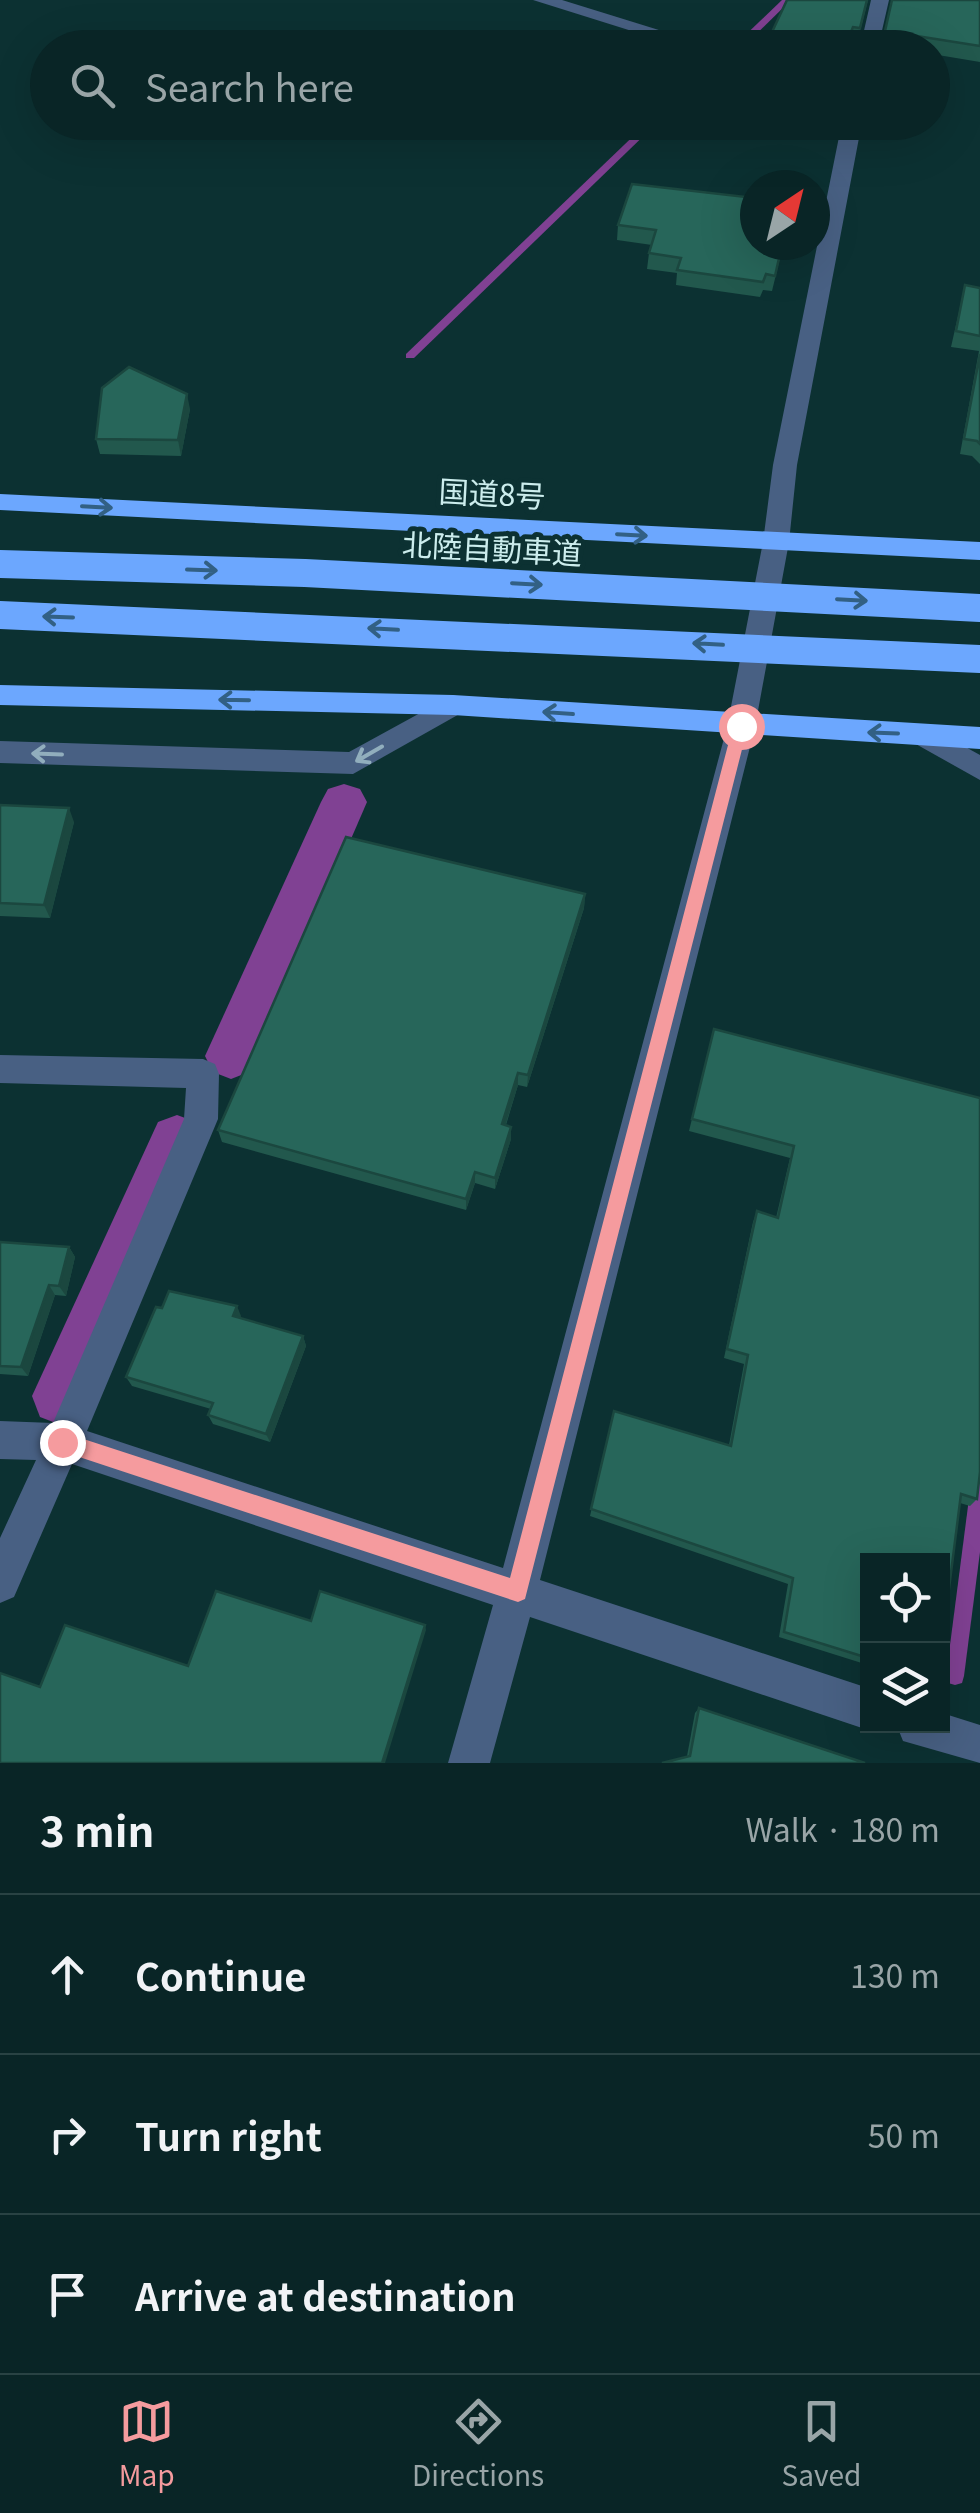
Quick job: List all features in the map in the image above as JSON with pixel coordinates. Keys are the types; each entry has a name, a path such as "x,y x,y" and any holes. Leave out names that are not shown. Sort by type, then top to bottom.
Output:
{"highway":[{"name":"国道8号","path":"0,502 980,551"},
{"name":"北陸自動車道","path":"0,564 324,574 980,608"},
{"path":"0,615 980,658"},
{"path":"6,697 453,705 980,738"}],"street":[{"path":"542,0 646,30"},
{"path":"873,30 880,0"},
{"path":"468,1763 518,1592 741,726 776,542 785,465 848,140"},
{"path":"0,752 353,764 453,705"},
{"path":"924,734 980,770"},
{"path":"0,1070 202,1074 200,1119 0,1583"},
{"path":"0,1440 62,1442 860,1706"},
{"path":"940,1733 980,1746"}],"building":[{"path":"787,0 867,0 860,28 773,30"},
{"path":"892,0 980,0 980,46 950,41 950,30 885,30"},
{"path":"632,184 740,196 740,260 779,260 775,276 766,274 763,282 677,270 681,258 649,253 656,230 618,225"},
{"path":"965,285 980,288 980,336 956,331"},
{"path":"980,354 980,444 964,439"},
{"path":"129,367 187,394 178,440 96,439 102,388"},
{"path":"0,805 69,808 44,905 0,903"},
{"path":"346,837 585,894 528,1075 518,1073 502,1124 511,1127 495,1178 475,1172 466,1199 218,1130"},
{"path":"714,1029 980,1098 977,1499 961,1494 950,1581 950,1553 860,1553 860,1656 784,1632 793,1578 591,1509 614,1411 731,1446 748,1355 727,1349 757,1211 778,1218 794,1146 692,1119"},
{"path":"0,1242 69,1247 59,1286 49,1285 21,1367 0,1366"},
{"path":"169,1291 237,1306 233,1316 303,1336 266,1434 208,1415 213,1403 126,1377 156,1307 162,1308"},
{"path":"216,1591 311,1621 320,1591 425,1625 382,1763 0,1763 0,1673 40,1687 65,1625 188,1666"},
{"path":"699,1708 865,1763 662,1763 690,1756"}],"waterway":[{"path":"756,30 787,0"},
{"path":"410,356 635,140"},
{"path":"231,1056 344,802"},
{"path":"61,1396 177,1139"},
{"path":"955,1676 980,1483"}],"route":[{"path":"62,1442 518,1592 741,726"}]}
